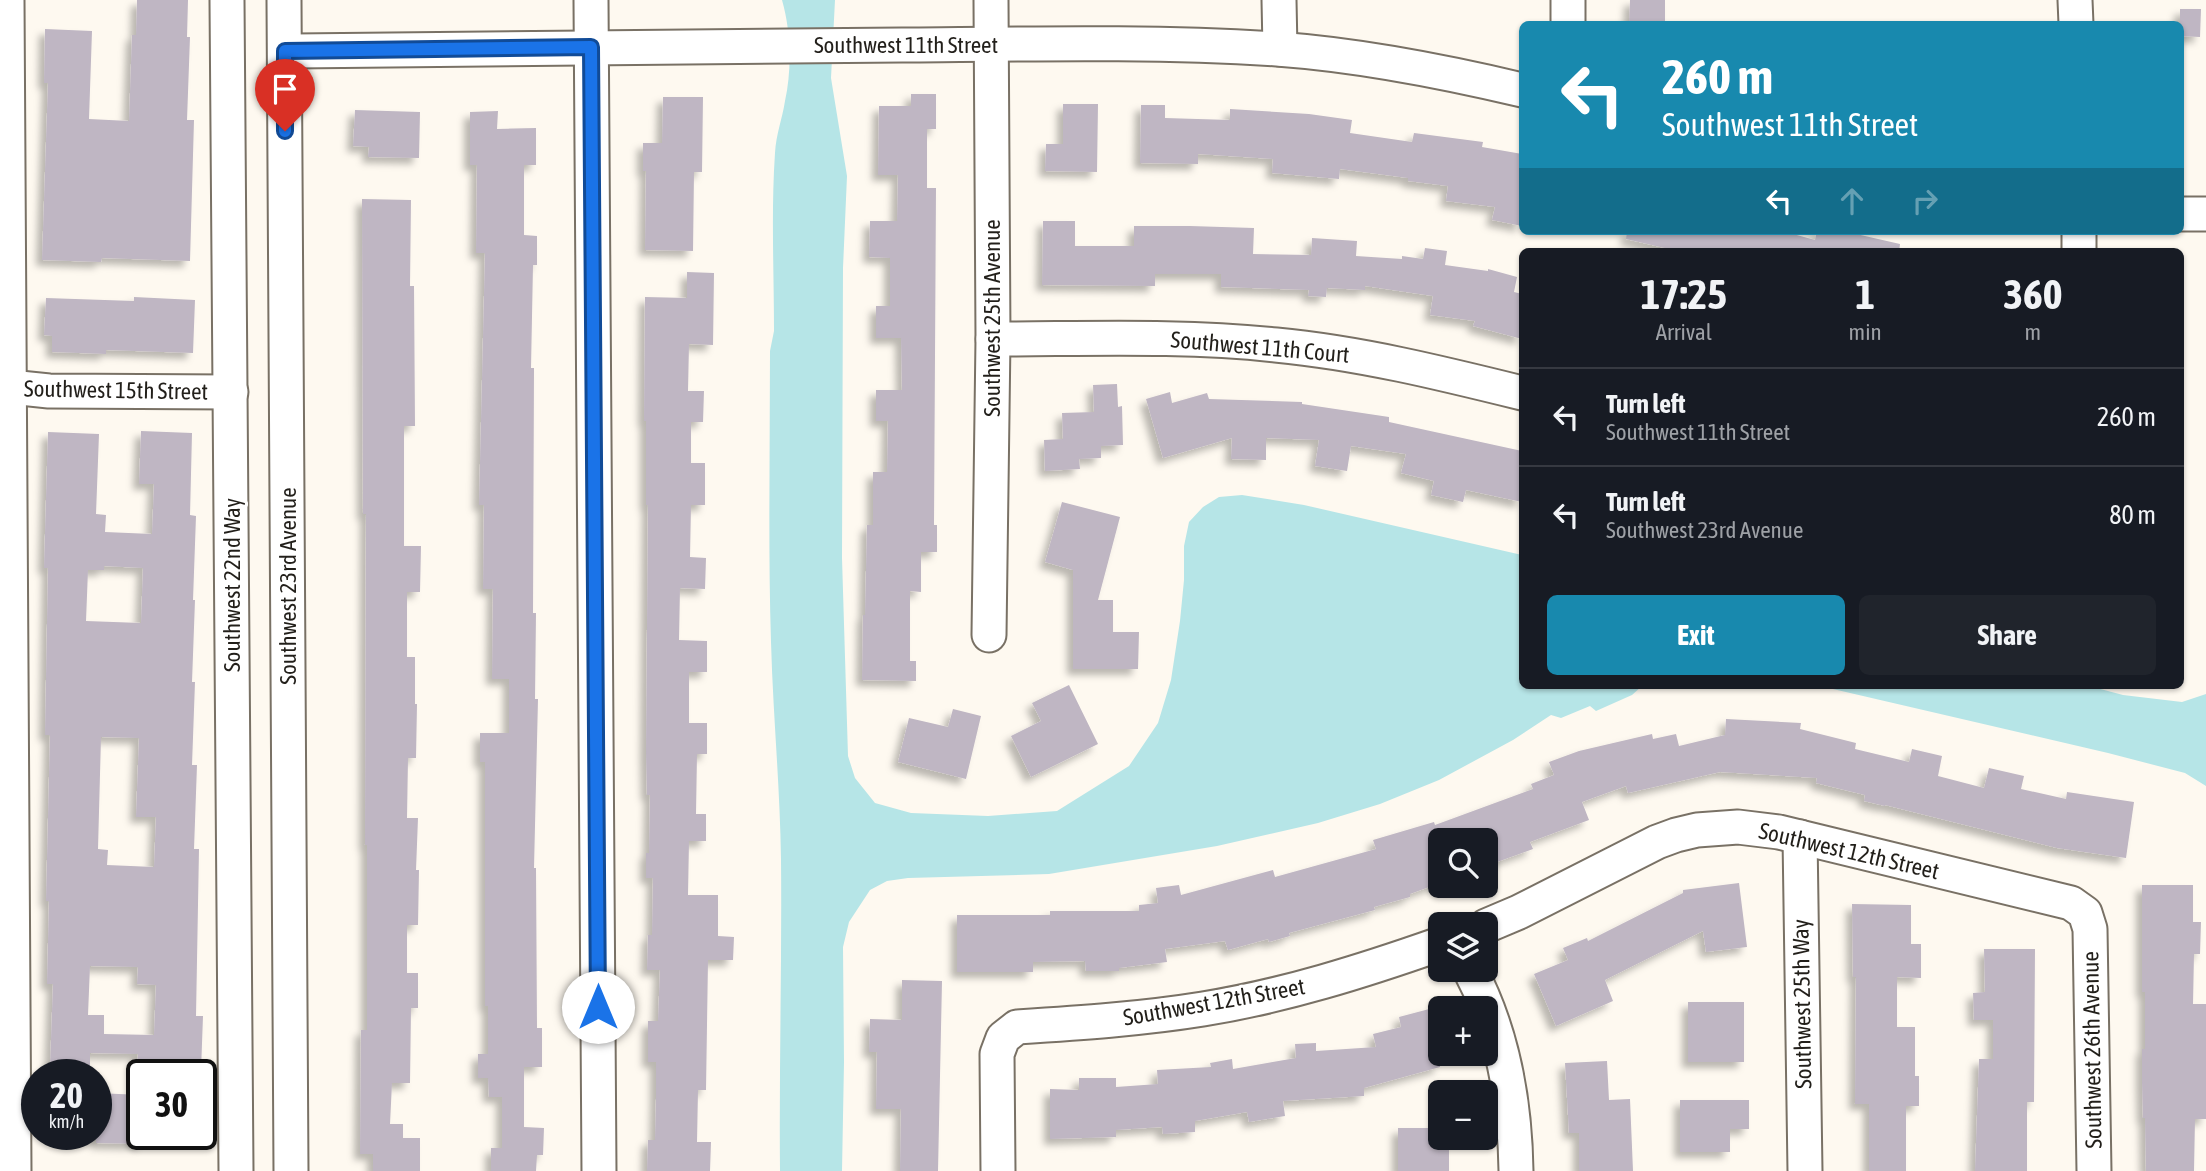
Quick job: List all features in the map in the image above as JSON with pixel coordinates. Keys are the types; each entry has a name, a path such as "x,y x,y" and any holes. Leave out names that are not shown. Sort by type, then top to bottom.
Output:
{"street":[{"path":"7,0 6,997 14,1171"},
{"name":"Southwest 22nd Way","path":"227,0 236,1171"},
{"name":"Southwest 23rd Avenue","path":"284,0 292,1171"},
{"path":"591,0 599,1171"},
{"name":"Southwest 25th Avenue","path":"989,635 993,339 991,0"},
{"path":"1279,0 1280,50"},
{"path":"1568,0 1568,21"},
{"path":"2075,0 2076,21"},
{"name":"Southwest 11th Street","path":"285,51 1176,44 1280,50 1375,61 1519,89"},
{"path":"2184,214 2206,214"},
{"name":"Southwest 11th Court","path":"993,339 1192,338 1277,345 1360,356 1519,392"},
{"name":"Southwest 15th Street","path":"5,387 49,391 231,392"},
{"name":"Southwest 12th Street","path":"1498,921 1657,842 1697,830 1738,827 1800,837 2071,903 2085,913 2090,929"},
{"name":"Southwest 25th Way","path":"1800,837 1805,1171"},
{"name":"Southwest 26th Avenue","path":"2090,929 2094,1171"},
{"name":"Southwest 12th Street","path":"998,1171 998,1054 1003,1038 1017,1027 1120,1020 1205,1009 1370,969 1428,948"},
{"path":"1475,982 1495,1027 1509,1080 1516,1134 1516,1171"}],"water":[{"path":"782,0 835,0 831,78 847,176 843,268 842,558 848,756 855,778 875,803 911,813 988,816 1057,811 1129,766 1158,723 1171,680 1180,621 1184,546 1189,522 1203,507 1219,497 1242,495 1304,505 1519,554 1519,689 1639,689 1632,695 1596,711 1590,706 1561,718 1551,715 1513,740 1439,780 1380,804 1318,823 1217,846 1049,874 908,878 887,881 870,890 849,922 843,947 842,1171 780,1171 781,859 771,642 769,496 770,351 774,331 774,175 776,146 790,63"},
{"path":"1833,689 2100,689 2123,695 2182,702 2206,694 2206,786 2185,773"}],"building":[{"path":"137,0 188,0 187,37 190,37 187,120 194,120 190,261 102,258 101,262 42,260 48,83 44,83 45,29 92,31 89,119 129,121 132,35 136,35"},
{"path":"1630,0 1665,0 1665,21 1629,21"},
{"path":"2180,9 2201,9 2200,37 2184,36 2184,21 2180,21"},
{"path":"911,94 936,94 936,129 927,129 927,188 936,188 934,525 937,525 937,552 921,552 921,592 910,591 910,661 916,661 916,681 862,680 867,525 873,525 873,472 887,472 888,421 876,421 876,390 902,390 901,338 876,338 876,306 890,306 890,258 869,257 870,221 897,221 898,175 878,175 879,106 911,106"},
{"path":"663,97 703,97 702,172 694,172 693,251 645,250 646,171 643,171 643,143 662,143"},
{"path":"1063,104 1098,104 1097,172 1045,171 1046,144 1063,144"},
{"path":"1141,105 1165,105 1165,118 1230,120 1230,109 1309,114 1352,120 1350,133 1412,142 1414,133 1483,142 1482,147 1519,153 1519,225 1492,220 1495,207 1446,201 1448,186 1408,181 1408,178 1340,169 1339,179 1272,173 1273,159 1198,154 1198,164 1140,163"},
{"path":"355,110 420,112 419,158 368,157 369,147 353,146"},
{"path":"498,111 497,129 536,128 536,165 524,165 524,235 537,236 537,265 533,265 531,368 534,368 533,613 536,613 535,699 538,699 534,868 537,1028 542,1028 542,1067 524,1067 524,1127 544,1128 543,1155 537,1155 536,1171 491,1171 491,1148 502,1148 502,1097 489,1097 488,1078 478,1078 478,1054 488,1054 488,1006 485,1006 485,762 480,762 480,733 509,733 509,679 492,679 493,589 483,589 484,505 479,505 485,253 476,253 477,165 470,165 470,112"},
{"path":"362,199 411,200 410,286 414,286 415,426 404,426 404,546 421,546 420,592 407,592 407,657 415,657 417,704 416,758 408,758 407,818 418,818 416,870 419,870 418,925 407,925 407,973 418,973 418,1008 411,1008 410,1083 392,1083 390,1124 403,1124 403,1138 420,1138 420,1171 373,1171 373,1154 360,1154 361,1030 367,1030 366,514 363,514"},
{"path":"1043,221 1075,221 1075,246 1134,246 1134,226 1254,228 1253,254 1311,255 1312,238 1357,241 1356,256 1423,259 1425,248 1447,251 1445,265 1488,269 1517,277 1514,292 1519,293 1519,338 1473,326 1475,321 1430,315 1433,296 1365,286 1365,290 1327,288 1326,297 1308,296 1309,290 1221,287 1221,274 1155,274 1155,286 1042,285"},
{"path":"1626,235 1797,235 1815,240 1816,235 1861,235 1900,244 1900,248 1665,248 1626,239"},
{"path":"687,272 714,273 713,345 689,344 688,391 704,391 703,422 691,422 691,463 705,463 705,505 691,505 690,557 706,558 705,589 680,588 679,640 707,641 707,672 689,672 689,723 707,723 707,754 697,754 696,814 706,814 706,841 689,841 688,895 718,895 718,936 734,937 733,960 708,960 706,1090 698,1090 697,1142 711,1142 710,1171 647,1171 648,1140 655,1140 656,1099 656,1062 648,1062 648,1021 658,1021 660,970 647,970 648,935 652,935 653,878 646,878 650,795 647,795 646,753 648,505 644,421 645,297 687,298"},
{"path":"134,297 195,300 193,353 106,350 106,354 52,352 52,336 44,335 46,298 134,301"},
{"path":"1117,384 1118,407 1122,406 1123,445 1101,446 1101,458 1079,459 1080,469 1045,471 1044,440 1063,439 1062,413 1094,412 1093,385"},
{"path":"1170,392 1172,403 1207,393 1209,399 1302,402 1389,417 1389,422 1519,450 1519,501 1466,490 1463,502 1431,495 1434,481 1401,473 1406,454 1351,446 1347,471 1315,466 1319,440 1266,438 1266,460 1231,459 1232,438 1163,458 1146,399"},
{"path":"141,431 192,433 190,515 196,516 192,765 197,765 194,849 199,849 196,1016 203,1016 201,1059 138,1059 138,1054 90,1053 90,1059 50,1059 53,984 47,984 49,901 46,901 50,735 45,735 48,568 44,568 48,432 99,434 96,514 106,515 105,532 152,534 154,484 139,484","holes":["104,566 143,568 141,623 86,621 88,570 104,570","101,737 139,738 136,817 156,817 154,867 107,865 108,850 98,849","90,966 138,967 137,984 156,985 154,1035 104,1034 104,1015 88,1015"]},
{"path":"1062,502 1120,517 1098,600 1113,600 1113,632 1139,632 1138,669 1073,669 1073,570 1045,562"},
{"path":"1069,685 1098,744 1031,777 1011,736 1041,721 1032,703"},
{"path":"953,709 981,716 966,779 898,762 909,718 948,727"},
{"path":"1726,719 1801,723 1800,729 1856,743 1855,749 1909,762 1912,749 1942,756 1938,776 1984,788 1989,768 2024,776 2021,789 2066,799 2067,792 2134,802 2126,858 2057,848 1864,801 1865,795 1816,783 1817,778 1720,772 1628,793 1626,786 1582,802 1589,820 1530,842 1533,849 1498,862 1498,828 1428,828 1428,887 1410,894 1410,897 1374,907 1375,910 1289,933 1290,936 1269,942 1268,939 1228,950 1225,941 1165,949 1167,962 1119,968 1119,971 1086,971 1085,961 1033,962 1033,972 957,972 957,915 1139,911 1139,905 1158,903 1156,888 1179,885 1181,895 1273,870 1275,877 1376,849 1373,840 1434,822 1435,825 1533,789 1531,784 1554,775 1549,762 1579,751 1652,734 1653,739 1676,734 1679,746 1725,735"},
{"path":"1739,883 1747,947 1706,952 1703,931 1605,980 1613,1001 1556,1026 1534,974 1568,960 1563,948 1587,938 1588,941 1683,893 1683,890"},
{"path":"2142,885 2193,885 2193,922 2201,922 2200,954 2194,954 2193,1004 2206,1004 2206,1119 2195,1119 2194,1171 2146,1171 2142,1082 2145,992 2142,992"},
{"path":"1852,904 1911,905 1911,944 1921,944 1921,978 1897,977 1897,1027 1915,1027 1915,1076 1919,1076 1919,1106 1906,1106 1906,1171 1869,1171 1869,1104 1855,1104 1856,977 1853,977"},
{"path":"1984,949 2035,949 2034,1102 2027,1102 2027,1171 1975,1171 1979,1059 1993,1059 1993,1020 1974,1020 1973,993 1985,992"},
{"path":"902,980 942,981 938,1171 900,1171 901,1109 876,1109 877,1052 869,1052 870,1019 902,1020"},
{"path":"1688,1002 1744,1002 1744,1062 1688,1062"},
{"path":"1428,1009 1428,1066 1440,1067 1364,1088 1364,1096 1283,1101 1285,1116 1249,1122 1247,1112 1195,1121 1195,1132 1163,1134 1162,1127 1116,1130 1116,1137 1050,1139 1050,1089 1079,1090 1079,1078 1116,1078 1116,1087 1158,1084 1157,1070 1211,1067 1210,1063 1232,1059 1233,1069 1296,1058 1295,1044 1316,1043 1316,1051 1376,1047 1373,1034 1401,1027 1399,1017"},
{"path":"1607,1061 1609,1100 1630,1099 1633,1171 1579,1171 1579,1133 1569,1133 1565,1063"},
{"path":"112,1094 126,1094 126,1144 112,1143"},
{"path":"1680,1100 1749,1100 1749,1129 1730,1129 1730,1152 1680,1152"},
{"path":"1398,1128 1428,1128 1428,1150 1449,1150 1449,1171 1398,1171"}],"route":[{"path":"285,131 285,51 591,47 598,1007"}]}
